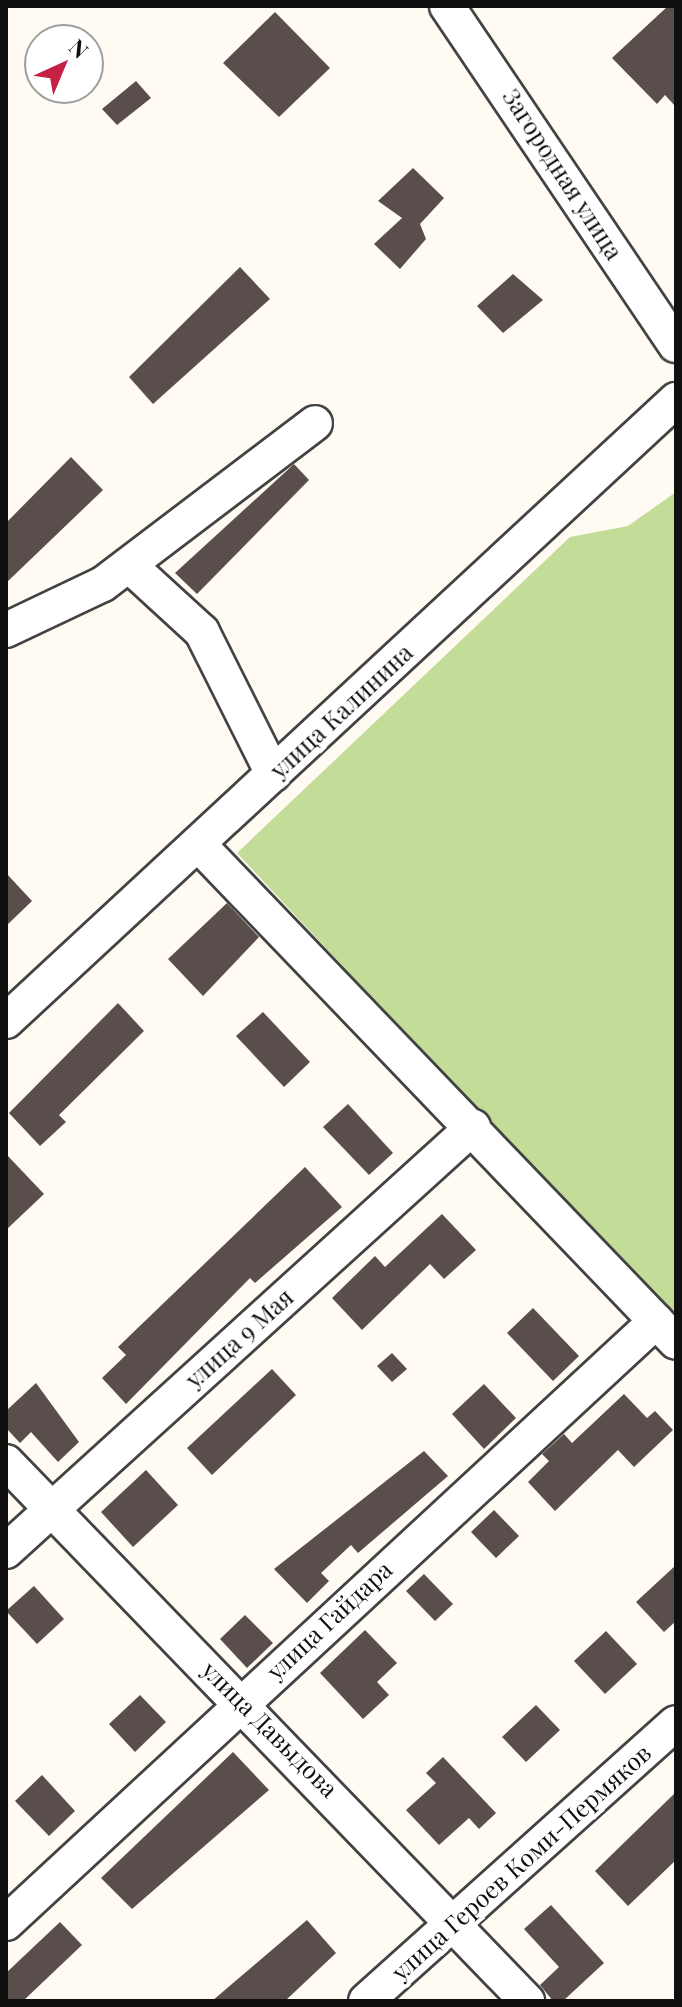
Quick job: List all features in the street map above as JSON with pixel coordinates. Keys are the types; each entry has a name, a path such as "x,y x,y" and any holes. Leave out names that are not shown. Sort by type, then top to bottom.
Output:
{"street":[{"name":"Загородная улица","path":"447,6 676,345"},
{"name":"улица Калинина","path":"6,1021 676,400"},
{"path":"6,630 129,565 315,423"},
{"path":"129,565 202,632 273,774"},
{"path":"198,844 473,1127 666,1332"},
{"name":"улица 9 Мая","path":"6,1551 473,1127"},
{"name":"улица Гайдара","path":"6,1923 242,1701 666,1332"},
{"name":"улица Давыдова","path":"6,1462 242,1701 527,2001"},
{"name":"улица Героев Коми-Пермяков","path":"366,2001 676,1723"}],"green space":[{"path":"676,492 676,1323 237,853 570,537 628,526"}],"building":[{"path":"668,6 676,6 676,107 665,95 657,104 612,58"},
{"path":"275,12 330,68 279,117 223,63"},
{"path":"136,81 151,98 117,125 102,109"},
{"path":"413,168 444,198 420,224 426,239 400,269 374,244 402,218 378,201"},
{"path":"240,267 270,299 153,404 129,377"},
{"path":"513,274 543,300 503,333 477,306"},
{"path":"71,457 103,490 6,583 6,523"},
{"path":"294,464 309,480 197,594 175,573"},
{"path":"6,873 32,901 6,926"},
{"path":"227,903 259,937 203,996 168,959"},
{"path":"118,1003 144,1031 59,1115 66,1122 40,1146 9,1113"},
{"path":"263,1012 310,1062 284,1087 236,1036"},
{"path":"348,1104 393,1153 369,1175 323,1127"},
{"path":"6,1154 44,1194 6,1230"},
{"path":"305,1167 342,1207 255,1283 250,1278 126,1404 102,1378 126,1355 118,1347"},
{"path":"442,1214 476,1250 444,1279 430,1264 362,1330 332,1298 375,1256 385,1267"},
{"path":"533,1308 579,1356 553,1381 507,1333"},
{"path":"392,1353 407,1369 392,1382 377,1366"},
{"path":"272,1369 296,1395 212,1475 187,1448"},
{"path":"36,1383 79,1442 58,1462 31,1432 20,1443 6,1428 6,1411"},
{"path":"484,1384 516,1418 484,1449 452,1414"},
{"path":"624,1394 647,1418 655,1411 673,1430 634,1467 618,1450 555,1511 528,1482 549,1461 542,1454 564,1434 572,1443"},
{"path":"424,1451 448,1476 358,1553 351,1545 321,1573 329,1581 307,1603 274,1569"},
{"path":"146,1470 178,1505 133,1547 101,1512"},
{"path":"494,1510 519,1536 496,1558 471,1532"},
{"path":"676,1565 676,1621 664,1632 636,1602"},
{"path":"424,1574 453,1604 435,1621 406,1591"},
{"path":"34,1586 64,1619 37,1644 6,1611"},
{"path":"245,1615 273,1643 247,1668 220,1639"},
{"path":"365,1630 397,1663 377,1682 389,1695 363,1719 320,1673"},
{"path":"606,1631 637,1664 605,1694 574,1661"},
{"path":"140,1695 166,1722 135,1752 109,1724"},
{"path":"536,1705 560,1730 526,1762 502,1737"},
{"path":"233,1752 269,1790 132,1909 101,1878"},
{"path":"443,1757 496,1813 479,1829 469,1818 439,1845 406,1810 436,1783 426,1773"},
{"path":"42,1775 75,1811 49,1836 15,1801"},
{"path":"676,1792 676,1860 628,1906 595,1871"},
{"path":"551,1905 604,1963 563,2001 553,2001 540,1985 559,1967 524,1929"},
{"path":"307,1920 336,1953 285,2001 212,2001"},
{"path":"60,1922 82,1945 23,2001 6,2001 6,1973"}]}
